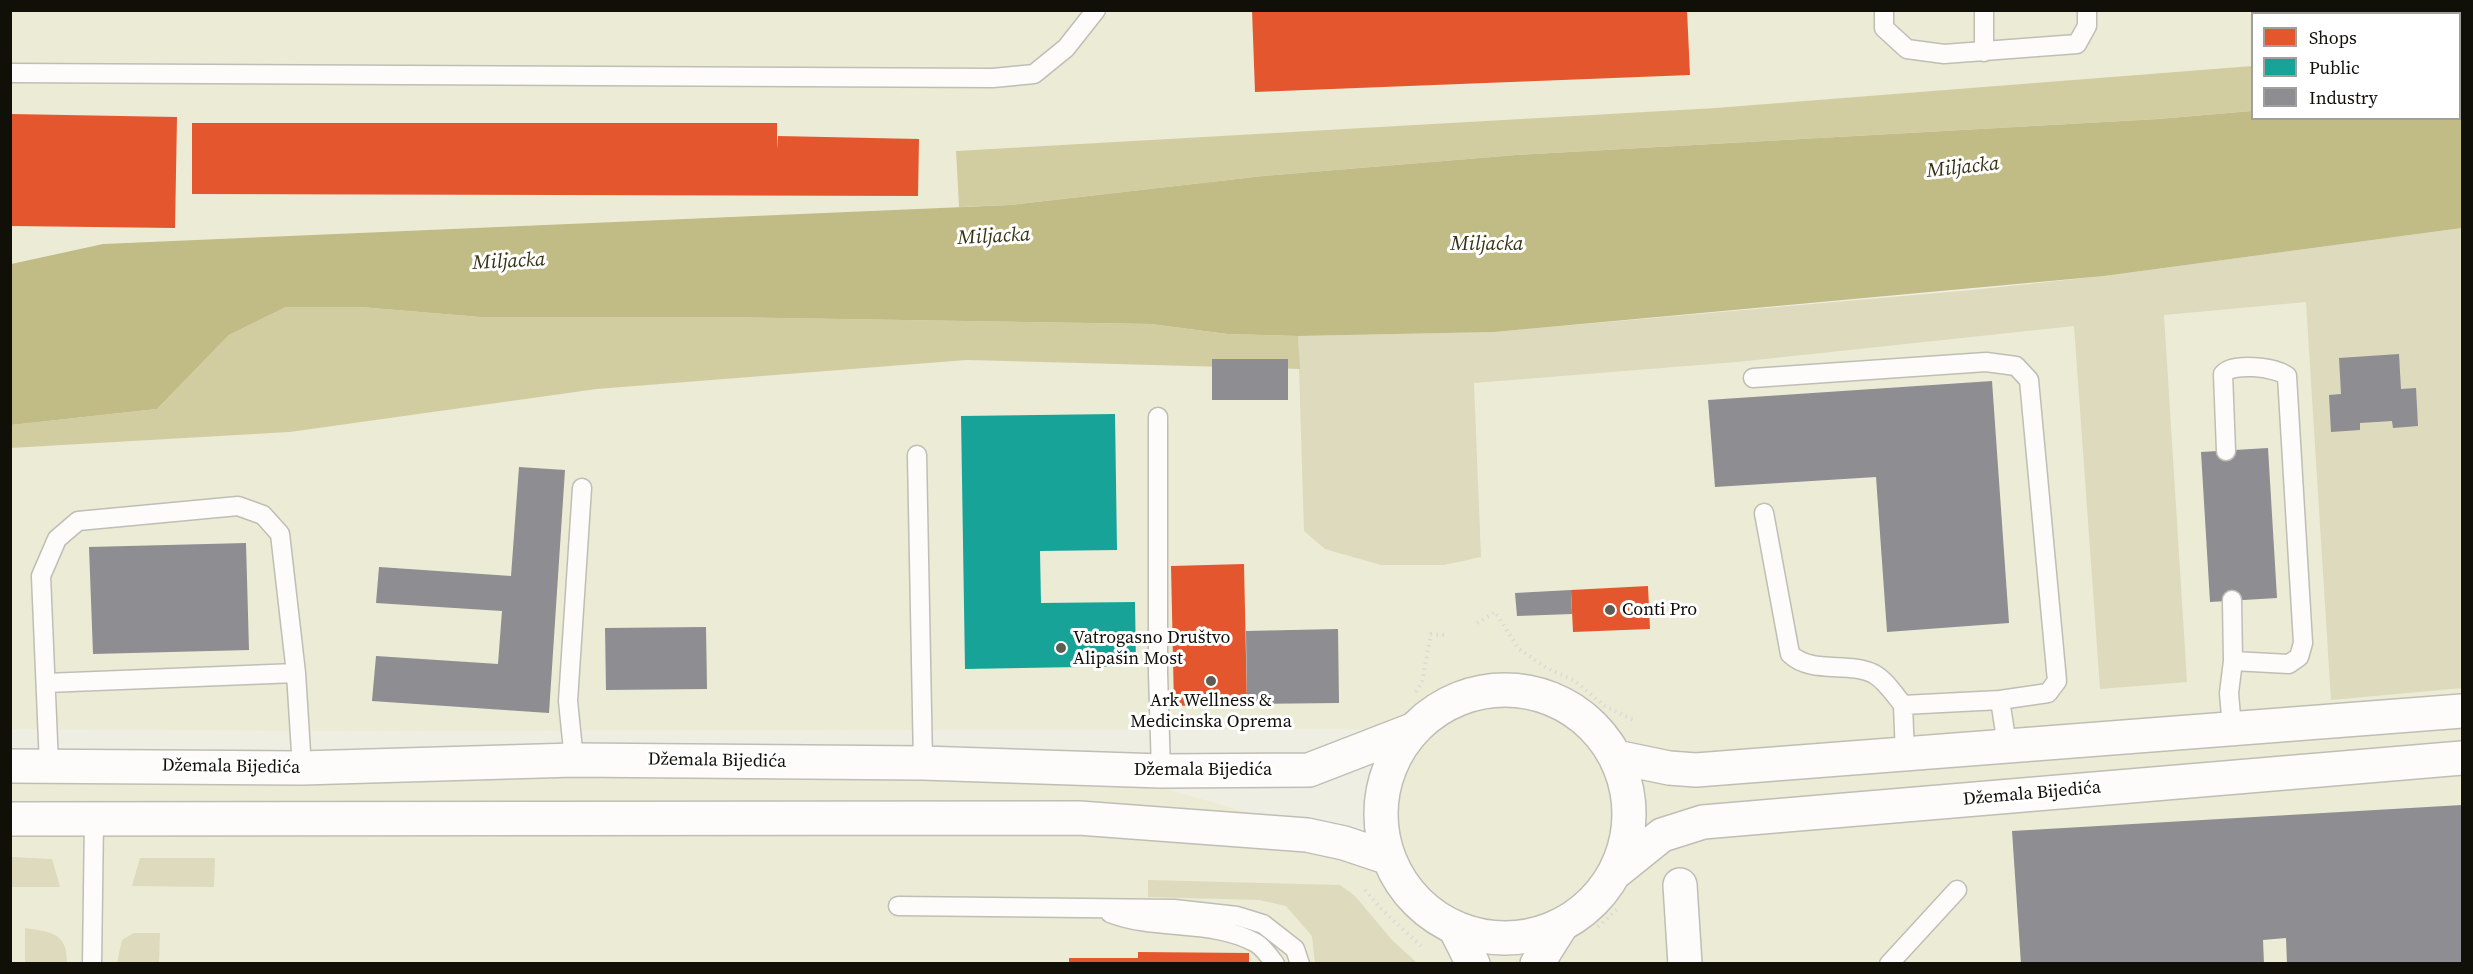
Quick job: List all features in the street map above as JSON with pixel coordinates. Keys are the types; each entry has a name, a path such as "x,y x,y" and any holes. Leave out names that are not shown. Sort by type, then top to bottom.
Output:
{"street":[{"name":"Džemala Bijedića","path":"10,766 302,768 574,760 923,763 1161,771 1309,770 1415,729 1456,700 1484,692 1523,692 1561,703 1592,726 1616,757 1628,795 1629,834 1616,872"},
{"path":"1616,757 1669,768 1696,770 2463,711"},
{"name":"Džemala Bijedića","path":"1415,729 1401,746 1390,767 1383,790 1381,813 1389,858 1405,887 1427,911 1455,928 1490,938 1526,937 1560,926 1593,903 1616,872 1662,835 1703,822 2463,758"},
{"path":"10,819 1078,818 1307,835 1344,843 1389,858"},
{"path":"1680,885 1685,963"},
{"path":"1537,963 1560,926"},
{"path":"1455,928 1473,963"}],"lane":[{"path":"10,74 993,78 1034,74 1066,48 1096,10"},
{"path":"1884,10 1884,28 1907,49 1944,54 2076,44 2087,26 2087,10"},
{"path":"1984,10 1984,52"},
{"path":"1753,378 1986,362 2016,366 2030,380 2057,681 2048,693 2000,700 1903,705"},
{"path":"2226,451 2223,374 2233,368 2280,371 2287,376 2303,644 2299,657 2289,664 2233,661"},
{"path":"1158,417 1158,673 1161,771"},
{"path":"917,455 923,763"},
{"path":"574,760 568,701 582,488"},
{"path":"49,765 41,576 57,539 78,521 238,506 263,515 280,534 296,673 302,768"},
{"path":"1764,513 1790,654 1799,662 1864,670 1877,675 1903,705 1905,755"},
{"path":"2232,600 2233,661 2229,693 2232,728"},
{"path":"46,683 296,673"},
{"path":"2000,700 2007,745"},
{"path":"92,963 94,819"},
{"path":"1889,963 1957,890"},
{"path":"898,906 1174,909 1237,916 1263,924 1294,949 1300,963"},
{"path":"1098,908 1127,920 1222,932 1257,943 1275,963"}],"path":[{"path":"1477,623 1495,612 1519,649 1547,668 1575,681 1605,706 1637,722"},
{"path":"1362,886 1382,910 1426,951"}],"shaded area":[{"path":"2278,10 2278,12 2251,12 2251,66 1715,108 956,151 959,207 103,244 11,264 10,11"},
{"path":"2462,11 2462,23 2461,12 2278,12"},
{"path":"2251,66 2251,111 2158,119 1516,155 1263,176 1010,205 959,207 956,151 1715,108"},
{"path":"2462,228 2462,688 2331,700 2306,302 2164,315 2187,682 2100,689 2074,326 1737,362 1474,383 1481,557 1444,565 1381,565 1325,549 1304,531 1298,336 1493,332 1971,290 2104,276"},
{"path":"2462,265 2462,963 11,963 11,776 1080,765 1261,816 1389,857 1381,813 1383,790 1390,767 1414,729 321,731 11,729 11,448 290,432 597,389 967,360 1374,371"},
{"path":"286,307 360,307 480,317 718,317 1151,324 1227,334 1298,336 1300,369 967,360 597,389 290,432 11,448 11,425 157,409 229,335"},
{"path":"11,857 52,859 60,887 11,887"},
{"path":"140,858 215,858 214,887 132,886"},
{"path":"1148,880 1340,885 1355,896 1392,940 1417,963 1315,963 1312,936 1286,906 1259,900 1148,897"},
{"path":"25,928 50,933 61,939 67,963 25,963"},
{"path":"134,933 160,933 159,963 117,963 122,940"}],"water":[{"name":"Miljacka","path":"2462,77 2462,228 2104,276 1494,332 1298,336 1227,334 1151,324 718,317 480,317 360,307 286,307 229,335 157,409 11,425 11,264 103,244 1010,205 1263,176 1516,155 2158,119 2251,111 2251,120 2461,120"}],"building: Shops":[{"path":"1252,10 1687,10 1690,75 1255,92"},
{"path":"10,114 177,117 175,228 10,226"},
{"path":"192,123 777,123 777,149 778,136 919,139 918,196 192,194"},
{"path":"1244,564 1247,704 1174,706 1171,566"},
{"path":"1648,586 1650,629 1573,632 1571,590"},
{"path":"1138,952 1249,953 1249,964 1069,964 1069,958 1138,958"}],"building: Public":[{"path":"1115,414 1117,550 1040,551 1041,603 1135,602 1136,666 965,669 961,416"}],"building: Industry":[{"path":"2399,354 2401,389 2416,388 2418,426 2393,428 2392,421 2360,423 2360,430 2331,432 2329,395 2341,394 2339,358"},
{"path":"1212,359 1288,359 1288,400 1212,400"},
{"path":"1992,381 2009,623 1887,632 1876,477 1715,487 1708,400"},
{"path":"2268,448 2277,598 2210,602 2201,452"},
{"path":"519,467 565,470 549,713 372,701 376,656 498,664 502,611 376,603 379,567 511,576"},
{"path":"246,543 249,650 93,654 89,547"},
{"path":"1571,590 1572,614 1517,616 1515,593"},
{"path":"706,627 707,689 606,690 605,628"},
{"path":"1338,629 1339,703 1247,704 1246,631"},
{"path":"2462,805 2462,964 2287,964 2286,938 2263,940 2264,964 2021,964 2012,831"}],"place":[{"name":"Conti Pro","path":"1610,610"},
{"name":"Vatrogasno Društvo Alipašin Most","path":"1061,648"},
{"name":"Ark Wellness & Medicinska Oprema","path":"1211,681"}]}
